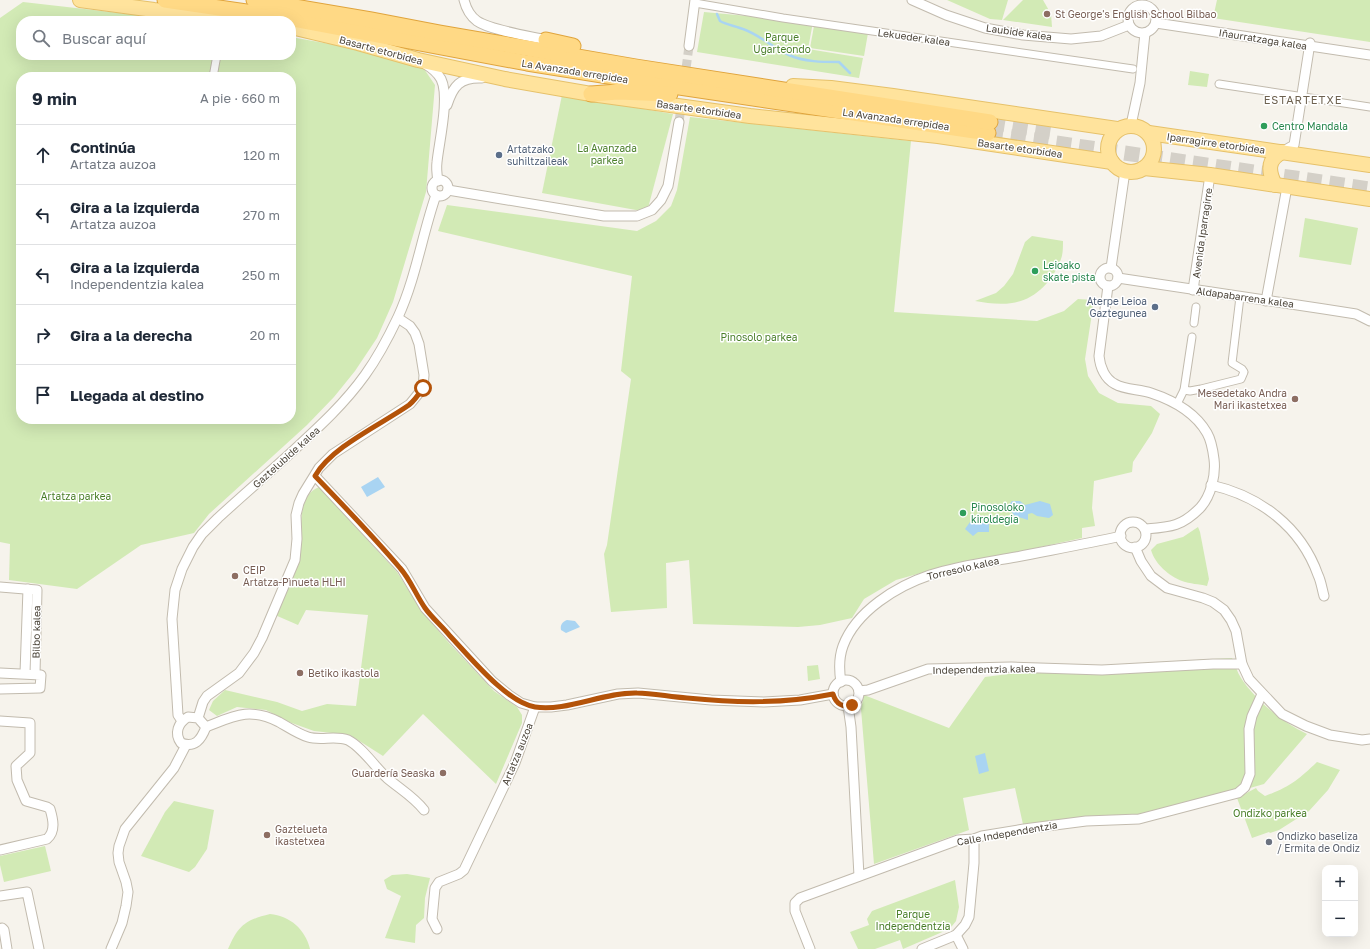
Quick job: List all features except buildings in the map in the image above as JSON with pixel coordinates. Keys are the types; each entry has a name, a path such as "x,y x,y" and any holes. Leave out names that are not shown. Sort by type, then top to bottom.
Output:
{"highway":[{"name":"La Avanzada errepidea","path":"165,0 273,16"},
{"name":"La Avanzada errepidea","path":"254,0 448,35 699,76 989,127 768,100 631,80 296,20"},
{"path":"296,27 323,30 381,42 443,47"},
{"path":"546,40 699,76"},
{"path":"591,94 618,92 768,100"}],"main road":[{"path":"80,0 209,16"},
{"name":"Basarte etorbidea","path":"296,28 358,43 418,60 505,79 591,94 758,117 938,136 1112,162"},
{"path":"739,83 831,88 1118,130"},
{"path":"1131,125 1140,127 1149,133 1153,138 1155,147 1154,155 1150,163 1144,168 1135,172 1125,172 1112,162 1108,154 1108,145 1111,137 1118,130 1124,126 1131,125"},
{"name":"Iparragirre etorbidea","path":"1149,133 1293,150 1370,165"},
{"path":"1287,187 1271,176 1270,166 1274,157 1293,150"},
{"path":"1144,168 1210,175 1370,199"}],"street":[{"path":"464,0 471,15 478,22 491,27 546,40"},
{"name":"Laubide kalea","path":"912,0 946,15 985,28 1023,35 1071,39 1101,36 1129,25"},
{"path":"689,46 695,1"},
{"name":"Lekueder kalea","path":"695,1 783,18 1133,69"},
{"path":"1135,3 1150,6 1156,14 1156,23 1150,31 1145,33 1136,32 1129,25 1129,12 1135,3"},
{"name":"Iñaurratzaga kalea","path":"1156,23 1370,55"},
{"path":"1131,125 1140,83 1145,33"},
{"path":"1293,150 1310,45"},
{"path":"214,72 216,60"},
{"path":"418,60 434,70 441,80 444,91 444,112 437,164 438,181 433,186 433,191 436,195 444,196 448,190 446,183 438,181"},
{"path":"444,112 451,92 464,80 474,78 505,79"},
{"path":"1219,84 1370,107"},
{"path":"448,190 604,216 637,216 652,210 662,200 668,186 679,122"},
{"path":"1111,268 1125,172"},
{"name":"Avenida Iparragirre","path":"1194,290 1210,175"},
{"path":"1266,301 1287,187"},
{"name":"Gaztelubide kalea","path":"182,721 178,715 172,619 175,590 182,569 193,547 202,534 323,423 366,375 398,318 410,286 436,195"},
{"path":"1105,268 1111,268 1117,273 1118,278 1113,285 1108,286 1102,284 1099,276 1105,268"},
{"name":"Aldapabarrena kalea","path":"1118,278 1356,314 1370,321"},
{"path":"1108,286 1099,356 1100,365 1105,376 1114,384 1150,393 1177,404 1198,421 1207,434 1213,451 1215,468 1211,485 1204,503 1192,516 1183,522 1169,527 1145,529"},
{"path":"1184,390 1201,389 1242,379 1244,372 1232,363 1240,297"},
{"path":"1194,323 1196,307"},
{"path":"198,718 203,702 207,696 239,673 254,653 262,638 295,560 297,539 296,515 299,503 319,468 334,454 410,404 423,388 424,375 419,344 415,333 410,326 398,318"},
{"path":"1177,404 1184,390 1192,337"},
{"path":"315,476 402,569 425,608 488,675 509,695 521,703 535,707 551,707 618,694 638,693 711,700 764,702 800,700 833,694"},
{"path":"1211,485 1232,491 1253,500 1281,519 1306,549 1318,574 1324,596"},
{"path":"1131,522 1139,523 1145,529 1145,538 1141,544 1135,547 1129,547 1122,541 1121,530 1124,526 1131,522"},
{"name":"Torresolo kalea","path":"841,682 840,658 842,646 852,629 877,603 910,583 932,574 966,566 1121,536"},
{"path":"1135,547 1141,561 1151,576 1167,588 1203,598 1213,602 1224,610 1236,631 1242,664 1249,679 1282,714 1306,726 1330,735 1362,740 1370,739"},
{"path":"0,587 33,589"},
{"name":"Bilbo kalea","path":"25,673 33,589"},
{"name":"Bilbo kalea","path":"0,689 40,688 41,675 35,674 33,589"},
{"name":"Independentzia kalea","path":"859,691 868,690 928,669 1011,667 1102,670 1213,664 1242,664"},
{"path":"0,673 35,674"},
{"path":"847,680 852,681 859,691 856,702 848,706 844,706 837,702 833,694 836,686 847,680"},
{"name":"Calle Independentzia","path":"810,949 796,911 795,903 800,898 859,876 958,840 974,839 982,836 1018,830 1086,821 1139,819 1238,793 1245,787 1250,774 1249,729 1252,716 1262,694"},
{"path":"848,706 851,727 859,876"},
{"name":"Artatza auzoa","path":"437,929 432,919 435,888 439,882 459,874 464,870 515,763 535,707"},
{"path":"206,727 198,718 188,717 182,721 177,730 178,738 181,743 191,745 196,743 203,735 206,727 229,717 246,713 258,714 277,721 308,737 336,738 349,741 360,749 387,778 418,801 424,810"},
{"path":"0,721 30,722 30,753 16,766 17,780 26,801 50,809 53,831 47,839 0,850"},
{"path":"111,949 122,923 128,892 119,862 118,853 125,829 174,768 186,745"},
{"path":"922,949 956,935 965,925 969,917 974,863 974,839"},
{"path":"0,896 27,892 39,949"},
{"path":"0,929 2,928 4,930 7,949"},
{"path":"956,935 963,949"}],"green space":[{"path":"947,0 1008,0 1002,20 990,19"},
{"path":"1023,0 1043,0 1051,14 1052,27 1003,20"},
{"path":"1217,0 1370,0 1370,42 1213,18"},
{"name":"Artatza parkea","path":"23,2 146,16 16,16 16,60 296,60 296,38 418,60 435,85 426,192 393,302 377,338 355,371 334,397 307,425 209,514 194,533 141,545 77,589 9,580 10,544 0,542 0,18"},
{"name":"Parque Ugarteondo","path":"704,12 813,22 808,49 863,58 859,78 697,52"},
{"path":"814,26 868,33 864,56 810,48"},
{"path":"1190,71 1209,74 1207,87 1188,85"},
{"name":"La Avanzada parkea","path":"562,95 673,114 647,212 542,193"},
{"name":"Pinosolo parkea","path":"690,117 911,141 894,312 1037,321 1064,311 1078,299 1094,300 1085,359 1088,376 1099,393 1118,403 1151,406 1160,414 1152,433 1133,462 1132,472 1094,481 1092,508 1095,526 1082,528 1082,538 928,571 896,580 864,599 852,618 820,625 798,627 693,624 689,560 666,563 667,608 611,612 604,554 607,545 631,379 621,371 632,276 438,231 447,205 637,231 656,221 671,206 677,190"},
{"path":"1305,218 1358,228 1351,265 1299,257"},
{"name":"Leioako skate pista","path":"1032,236 1063,241 1063,253 1061,259 1058,267 1048,282 1036,294 1020,301 1002,304 975,301 996,293 1004,286 1013,274 1025,242"},
{"path":"319,487 397,572 423,613 449,643 494,691 517,707 522,715 522,723 496,784 423,714 383,756 350,735 314,731 289,722 266,710 237,707 217,716 209,710 213,701 225,690 277,702 302,711 327,704 356,706 368,615 306,610 298,625 275,615 301,528 302,510 304,504 309,494"},
{"path":"1198,527 1209,579 1207,586 1185,582 1172,576 1159,565 1151,550 1157,544 1183,537"},
{"path":"1232,658 1238,673 1254,695 1279,717 1307,734 1264,784 1139,819 1024,829 1015,788 963,798 969,830 874,864 861,709 864,695 949,728 985,677 1053,668"},
{"path":"818,665 820,679 808,681 807,666"},
{"name":"Ondizko parkea","path":"1317,762 1340,770 1328,790 1309,811 1279,830 1252,838 1237,798 1256,788 1265,796 1274,793 1294,782"},
{"path":"174,801 214,810 207,849 195,867 189,872 141,856 165,812"},
{"path":"45,846 51,871 4,882 0,865 0,856"},
{"path":"407,874 430,878 425,898 424,918 416,925 415,943 385,938 401,896 387,889 384,880 392,875"},
{"name":"Parque Independentzia","path":"955,880 959,907 956,921 947,930 903,949 900,940 875,949 858,949 850,932 869,925 867,919 872,911"},
{"path":"270,914 277,915 296,925 304,935 310,949 228,949 235,935 243,925 261,916"}],"water":[{"path":"378,477 385,487 367,497 361,487"},
{"path":"1012,501 1020,501 1025,505 1040,501 1050,504 1053,515 1049,518 1037,516 1032,513 1028,514 1028,520 1015,516 1007,507"},
{"path":"970,522 989,523 989,532 978,532 973,536 965,529"},
{"path":"567,620 575,621 580,627 566,633 561,630 561,625"},
{"path":"985,753 989,771 979,774 975,756"}],"waterway":[{"path":"717,14 720,21 749,32 789,55 820,62 839,62 850,73"}],"tunnel":[{"path":"679,122 689,46"},
{"path":"990,122 1058,133"},
{"path":"988,133 1370,189"}],"place":[{"name":"St George's English School Bilbao","path":"1047,14"},
{"name":"Centro Mandala","path":"1264,126"},
{"name":"Artatzako suhiltzaileak","path":"499,155"},
{"name":"Leioako skate pista","path":"1035,271"},
{"name":"Aterpe Leioa Gaztegunea","path":"1155,307"},
{"name":"Mesedetako Andra Mari ikastetxea","path":"1295,399"},
{"name":"Pinosoloko kiroldegia","path":"963,513"},
{"name":"CEIP Artatza-Pìnueta HLHI","path":"235,576"},
{"name":"Betiko ikastola","path":"300,673"},
{"name":"Guardería Seaska","path":"443,773"},
{"name":"Gaztelueta ikastetxea","path":"267,835"},
{"name":"Ondizko baseliza / Ermita de Ondiz","path":"1269,842"}],"district":[{"name":"ESTARTETXE","path":"1303,100"}],"route":[{"path":"423,388 410,404 334,454 319,468 315,476 402,569 425,608 492,680 509,695 521,703 535,707 567,705 618,694 638,693 711,700 764,702 800,700 833,694 834,699 840,705 852,705"}]}
